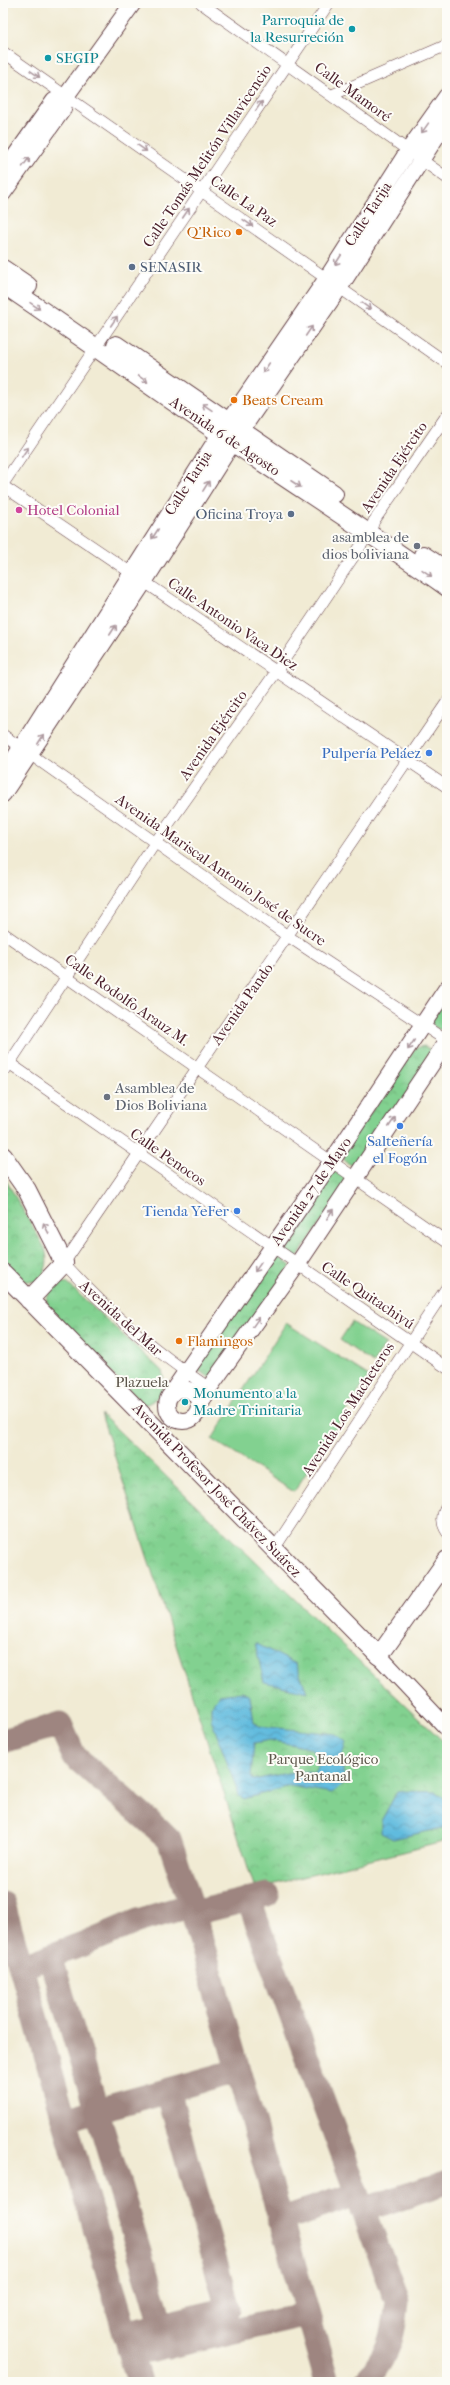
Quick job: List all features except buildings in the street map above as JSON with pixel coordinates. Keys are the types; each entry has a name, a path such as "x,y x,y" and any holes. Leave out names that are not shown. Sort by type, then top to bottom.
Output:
{"main road":[{"name":"Avenida 6 de Agosto","path":"3,270 100,342 231,432 372,527 447,571"},
{"name":"Avenida 6 de Agosto","path":"3,284 100,342"},
{"name":"Avenida 6 de Agosto","path":"372,527 447,587"},
{"name":"Avenida del Mar","path":"3,1156 27,1190 64,1263"},
{"name":"Avenida Pando","path":"29,1300 64,1263"},
{"name":"Avenida Profesor José Chávez Suárez","path":"3,1274 161,1432 379,1656"},
{"path":"379,1656 447,1560"}],"street":[{"path":"3,193 63,109 66,96 133,3"},
{"name":"Calle Mamoré","path":"201,3 288,63 447,178"},
{"name":"Calle Tomás Melitón Villavicencio","path":"3,485 329,3"},
{"path":"332,95 447,45"},
{"name":"Calle La Paz","path":"3,52 333,282 447,364"},
{"path":"3,173 54,101 66,96"},
{"name":"Calle Tarija","path":"333,282 408,151 447,96"},
{"name":"Calle Tarija","path":"3,794 130,573 231,432 333,282 422,160 447,120"},
{"name":"Avenida Ejército","path":"6,1068 154,843 276,672 447,415"},
{"name":"Calle Tarija","path":"3,776 26,752 144,582 231,432"},
{"name":"Calle Antonio Vaca Diez","path":"3,485 130,573 447,787"},
{"name":"Avenida Pando","path":"64,1263 197,1067 289,937 447,702"},
{"name":"Avenida Mariscal Antonio José de Sucre","path":"3,735 289,937 447,1041"},
{"name":"Calle Rodolfo Arauz M.","path":"3,933 447,1242"},
{"name":"Avenida 27 de Mayo","path":"172,1392 272,1246 332,1162 424,1025 447,988"},
{"name":"Avenida 27 de Mayo","path":"199,1408 209,1388 297,1265 447,1041"},
{"name":"Calle Penocos","path":"6,1068 272,1246"},
{"name":"Calle Quitachiyú","path":"272,1246 297,1265 447,1368"},
{"name":"Avenida del Mar","path":"64,1263 96,1299 166,1358 209,1388"},
{"name":"Avenida Los Macheteros","path":"274,1549 447,1287"},
{"path":"183,1388 194,1392 199,1402 199,1408 190,1420 179,1421 174,1419 166,1406 172,1392 183,1388"},
{"path":"161,1432 174,1419"},
{"path":"447,1506 442,1513 442,1525 447,1532"},
{"path":"379,1656 447,1728"}],"green space":[{"path":"447,994 447,1028 440,1030 433,1026 431,1022"},
{"path":"424,1046 431,1050 432,1059 359,1164 352,1165 345,1162 342,1154 415,1048"},
{"path":"332,1168 350,1179 296,1259 277,1245"},
{"path":"3,1175 45,1248 47,1262 43,1274 37,1282 25,1281 3,1262"},
{"path":"273,1251 291,1266 214,1380 192,1367"},
{"name":"Plazuela","path":"56,1282 67,1283 162,1371 164,1382 163,1387 161,1392 154,1400 144,1405 51,1315 46,1299"},
{"path":"352,1322 386,1344 373,1363 340,1340"},
{"path":"286,1323 369,1376 294,1492 212,1439"},
{"name":"Parque Ecológico Pantanal","path":"101,1414 447,1745 447,1841 255,1889"}],"water":[{"path":"255,1643 296,1664 307,1692 264,1682"},
{"path":"242,1692 250,1696 254,1722 259,1726 336,1734 346,1742 341,1759 345,1782 332,1793 290,1786 244,1799 239,1795 211,1719 211,1706 219,1695","holes":["270,1740 313,1749 319,1763 314,1773 297,1771 253,1780 251,1776 254,1743"]},
{"path":"397,1792 436,1792 447,1800 447,1827 393,1839 381,1833 381,1821"}],"taxiway":[{"path":"3,1741 60,1724 74,1756 169,1839 191,1905"},
{"path":"194,1913 267,1895"},
{"path":"249,1901 397,2301 394,2325 389,2344 380,2362 366,2382"},
{"path":"3,1904 139,2382"},
{"path":"21,1967 83,1944 138,1921 191,1905 327,2382"},
{"path":"50,1956 168,2347"},
{"path":"80,2115 237,2071"},
{"path":"125,2334 228,2309 168,2090"},
{"path":"363,2210 447,2182"},
{"path":"279,2220 357,2194"},
{"path":"129,2349 148,2351 307,2314"}],"place":[{"name":"Parroquia de la Resurreción","path":"352,29"},
{"name":"SEGIP","path":"48,58"},
{"name":"Q'Rico","path":"239,232"},
{"name":"SENASIR","path":"132,267"},
{"name":"Beats Cream","path":"234,400"},
{"name":"Hotel Colonial","path":"19,510"},
{"name":"Oficina Troya","path":"291,514"},
{"name":"asamblea de dios boliviana","path":"417,546"},
{"name":"Pulpería Peláez","path":"429,753"},
{"name":"Asamblea de Dios Boliviana","path":"107,1097"},
{"name":"Salteñería el Fogón","path":"400,1126"},
{"name":"Tienda YeFer","path":"237,1211"},
{"name":"Flamingos","path":"179,1341"},
{"name":"Monumento a la Madre Trinitaria","path":"185,1402"}]}
